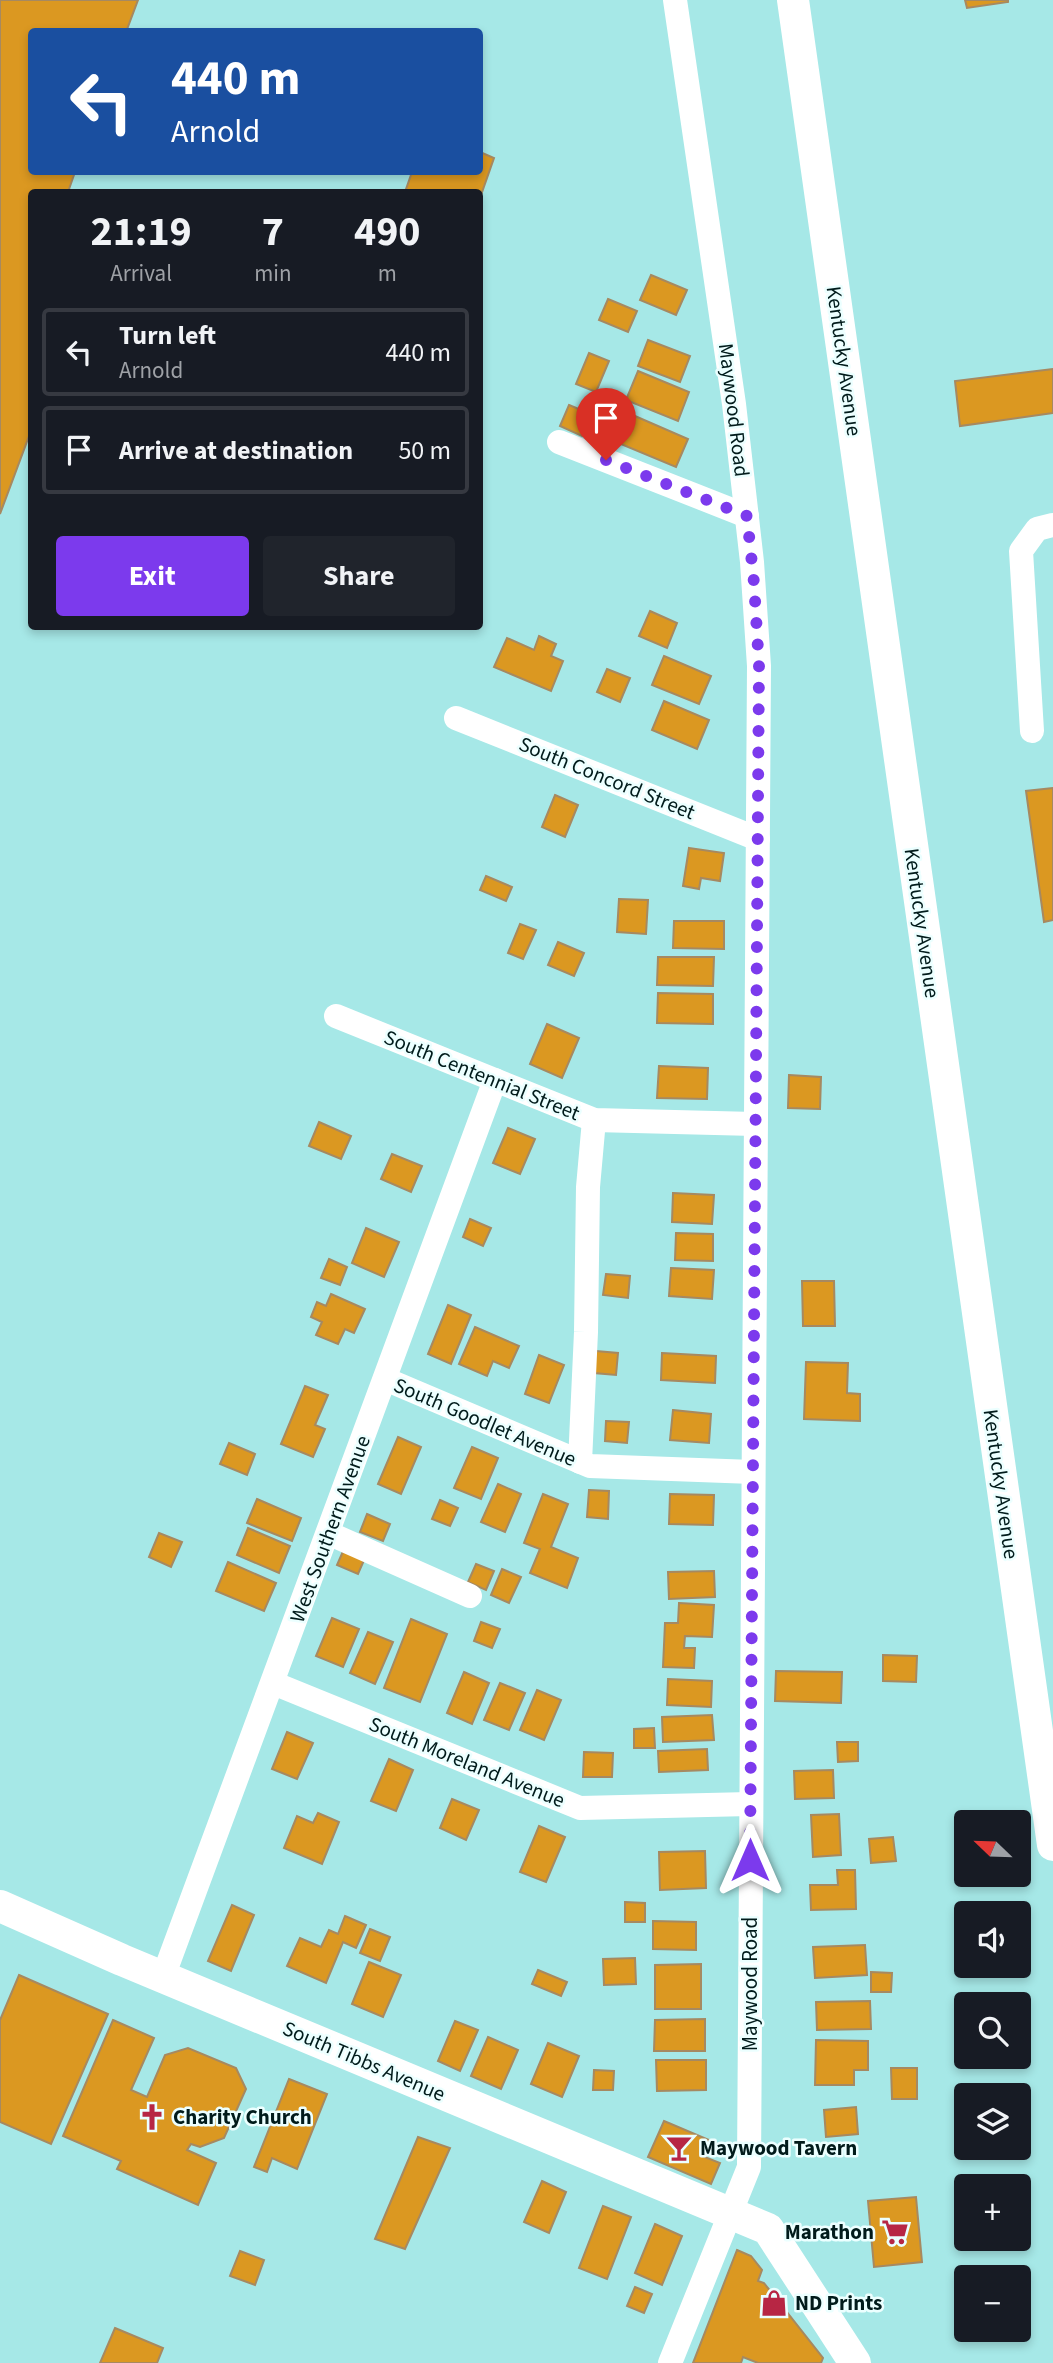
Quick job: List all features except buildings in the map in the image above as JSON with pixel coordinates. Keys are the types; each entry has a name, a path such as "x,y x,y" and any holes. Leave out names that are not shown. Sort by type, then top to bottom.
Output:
{"main road":[{"name":"Kentucky Avenue","path":"793,0 1053,1845"},
{"name":"South Tibbs Avenue","path":"0,1906 163,1977 729,2213"},
{"path":"729,2213 768,2229 855,2363"}],"street":[{"name":"Maywood Road","path":"670,2363 749,2166 759,666 753,575 734,404 675,0"},
{"path":"559,442 747,516"},
{"path":"1032,731 1021,551 1037,529 1053,525"},
{"name":"South Concord Street","path":"456,718 758,839"},
{"name":"South Centennial Street","path":"336,1016 594,1121 755,1124"},
{"name":"West Southern Avenue","path":"163,1977 495,1080"},
{"path":"580,1462 586,1332 588,1186 594,1121"},
{"name":"South Goodlet Avenue","path":"385,1379 590,1466 753,1472"},
{"path":"328,1533 470,1595"},
{"name":"South Moreland Avenue","path":"273,1683 580,1808 750,1804"}],"place":[{"name":"Charity Church","path":"152,2117"},
{"name":"Maywood Tavern","path":"679,2148"},
{"name":"Marathon","path":"895,2232"},
{"name":"ND Prints","path":"774,2303"}],"route":[{"path":"606,460 747,516 752,562 759,666 750,1860"}]}
